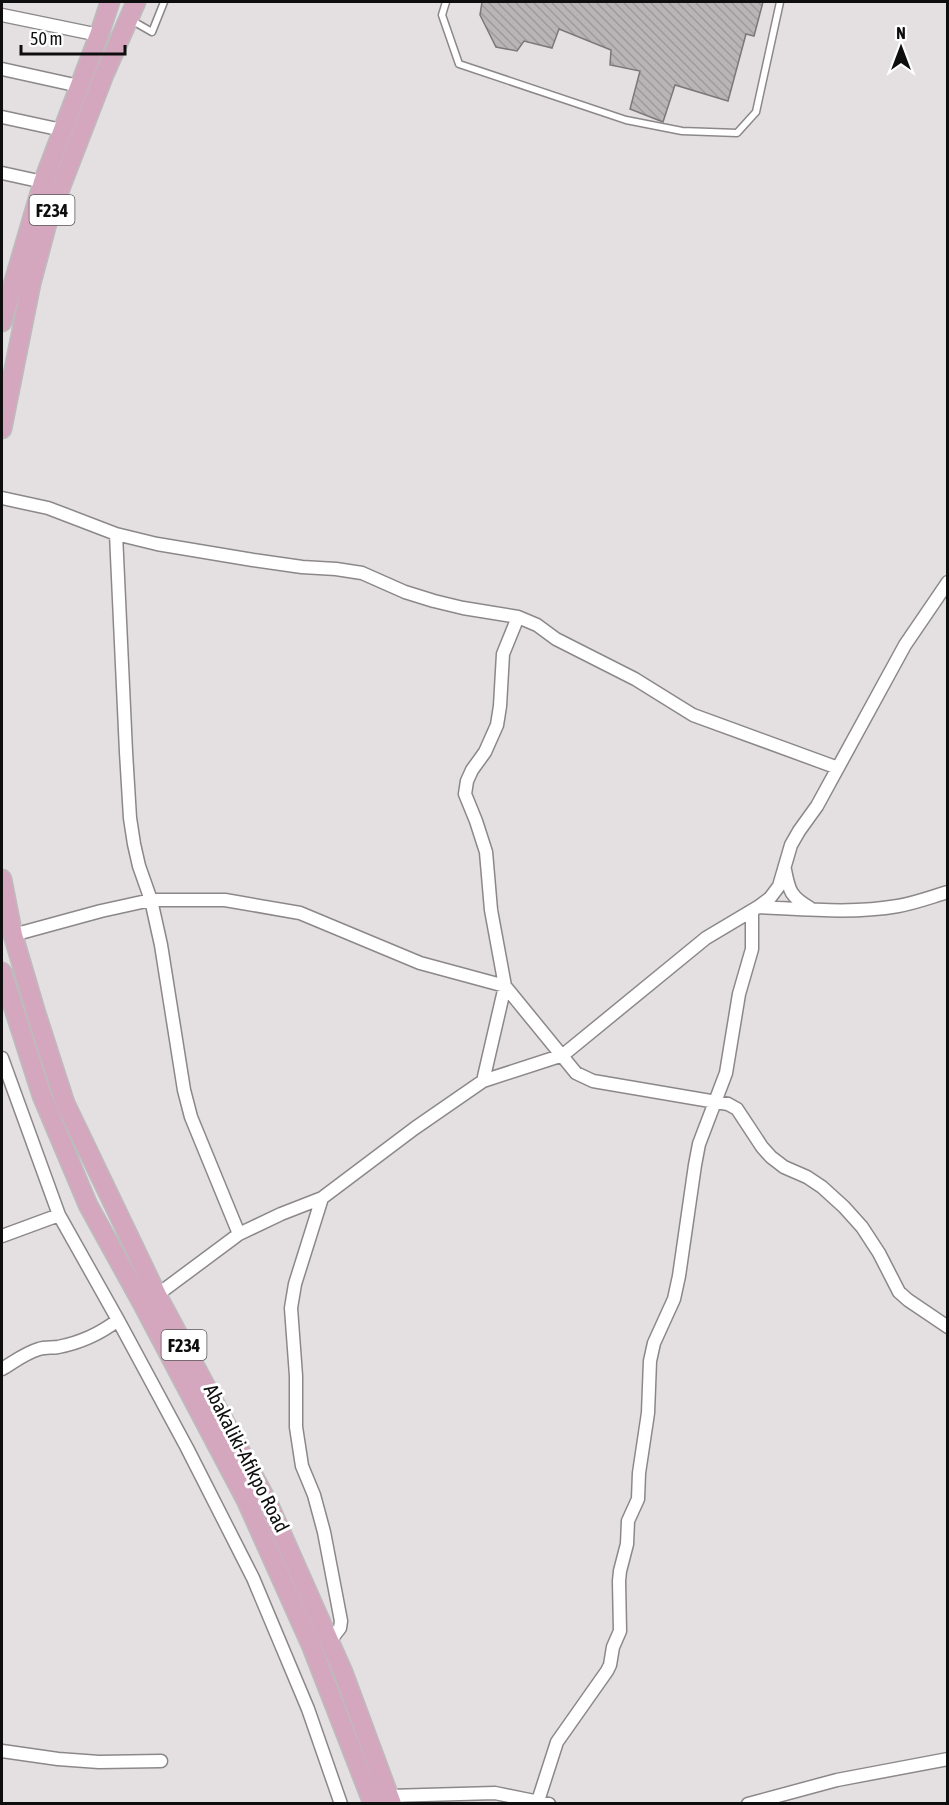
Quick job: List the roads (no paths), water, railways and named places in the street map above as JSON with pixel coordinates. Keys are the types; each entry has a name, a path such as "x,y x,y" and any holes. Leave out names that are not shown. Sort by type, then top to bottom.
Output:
{"main road":[{"name":"F234","path":"2,322 43,182 110,2"},
{"name":"F234","path":"2,429 31,284 48,220 135,2"},
{"name":"F234","path":"2,879 13,935 66,1103 157,1295 268,1505 330,1641 343,1672 384,1801"},
{"name":"Abakaliki-Afikpo Road","path":"2,972 5,996 42,1096 88,1205 246,1500 384,1801"}],"street":[{"path":"2,15 99,35"},
{"path":"2,69 79,86"},
{"path":"2,117 63,130"},
{"path":"2,173 43,182"},
{"path":"2,498 48,508 116,534 157,544 302,567 336,568 362,573 405,592 434,601 518,617 537,625 556,639 635,679 693,715 838,768"},
{"path":"116,534 130,818 139,866 151,900 161,945 184,1090 191,1117 239,1234"},
{"path":"157,1295 239,1234 322,1198 415,1128 483,1081 563,1055 706,938 770,898 779,886 791,845 818,806 905,645 948,582"},
{"path":"483,1081 506,986 491,910 486,852 477,821 465,794 472,770 485,752 497,725 503,654 518,617"},
{"path":"784,869 792,895 813,910"},
{"path":"755,909 813,910 898,906 948,892"},
{"path":"13,935 151,900 225,900 300,913 420,963 506,986 576,1072 593,1081 728,1104 737,1109 771,1157 784,1167 807,1177 822,1187 862,1227 879,1253 899,1292 948,1327"},
{"path":"384,1801 482,1792 512,1795 541,1802 557,1742 610,1665 619,1636 620,1571 627,1544 628,1521 638,1499 639,1473 648,1413 650,1361 654,1343 674,1299 699,1144 726,1072 739,994 752,949 755,909"},
{"path":"2,1058 59,1215 187,1448 253,1578 308,1709 340,1803"},
{"path":"322,1198 295,1284 291,1308 299,1449 302,1466 314,1495 324,1532 341,1621 340,1628 330,1641"},
{"path":"2,1236 59,1215"},
{"path":"2,1369 27,1353 74,1342 96,1334 118,1320"},
{"path":"2,1751 99,1762 161,1761"},
{"path":"748,1803 837,1780 948,1759"}],"lane":[{"path":"129,19 152,32 164,2"},
{"path":"446,2 442,15 459,64 626,120 682,131 737,133 756,112 780,2"}]}
